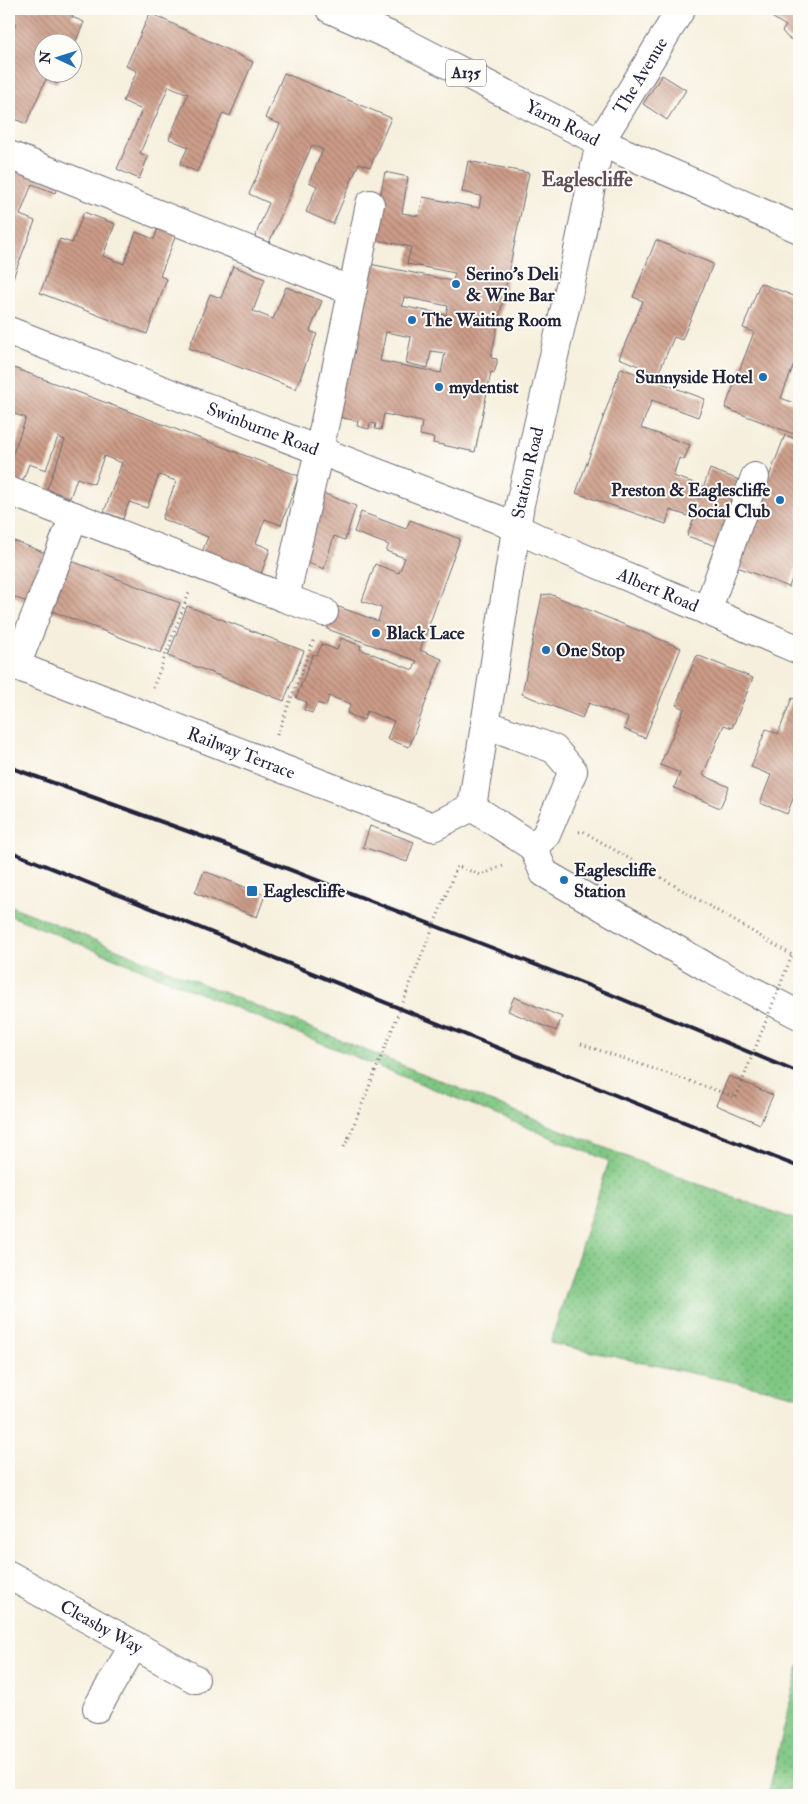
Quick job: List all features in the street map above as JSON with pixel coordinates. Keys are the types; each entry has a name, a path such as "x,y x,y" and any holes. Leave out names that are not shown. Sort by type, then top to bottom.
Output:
{"street":[{"name":"Yarm Road","path":"330,9 402,41 600,142 799,229"},
{"name":"The Avenue","path":"600,142 681,9"},
{"name":"Station Road","path":"472,807 520,504 576,260 600,142"},
{"path":"9,155 337,285 353,288"},
{"path":"285,598 319,452 370,204"},
{"name":"Swinburne Road","path":"9,331 517,528"},
{"path":"707,611 755,477"},
{"path":"9,491 324,612"},
{"path":"12,664 74,516"},
{"name":"Albert Road","path":"517,528 799,650"},
{"name":"Railway Terrace","path":"12,664 433,827 472,807"},
{"path":"485,724 554,749 573,771 546,835 533,847"},
{"path":"472,807 533,847 544,873 712,970 799,1015"},
{"name":"Cleasby Way","path":"9,1574 194,1679"},
{"path":"97,1708 134,1645"}],"path":[{"path":"143,715 199,564"},
{"path":"266,763 324,612"},
{"path":"582,1044 736,1097 792,956 591,836"},
{"path":"344,1147 457,866 481,875"}],"green space":[{"path":"9,905 657,1169 799,1221 799,1396 550,1343 609,1161 9,915"},
{"path":"799,1665 799,1752 789,1795 768,1795"}],"building":[{"path":"9,9 75,9 72,17 84,22 80,32 32,32 32,82 45,82 26,124 9,116 9,40 16,23 9,20"},
{"path":"774,9 799,9 799,45 782,31 786,26 770,16"},
{"path":"150,13 253,62 230,116 223,113 197,172 180,164 188,147 169,139 188,94 169,86 140,153 148,157 139,179 117,169 142,110 123,101 137,71 126,66"},
{"path":"284,73 391,118 370,167 359,163 333,224 306,212 317,186 309,182 323,150 312,145 268,245 254,239 269,203 249,194 280,124 265,118"},
{"path":"662,75 686,90 667,120 643,104"},
{"path":"468,161 529,173 491,358 497,359 497,364 494,373 491,372 475,452 433,443 434,438 420,435 422,422 384,414 381,430 375,429 376,424 370,423 369,429 357,426 358,421 334,416 365,263 453,281 455,273 407,264 411,247 372,239 385,172 408,177 402,213 419,216 423,197 479,208 481,196 462,192","holes":["404,297 448,306 446,315 402,306","386,332 411,337 406,363 428,368 431,351 445,353 441,373 380,361"]},
{"path":"19,165 60,180 55,193 32,184 20,215 35,221 11,283 9,282 9,175 14,177"},
{"path":"84,212 115,224 103,256 124,264 136,232 154,239 160,223 178,230 160,276 167,279 147,334 40,293 60,239 72,243"},
{"path":"656,240 713,264 682,340 674,337 658,374 619,358 643,301 633,297"},
{"path":"233,266 265,279 253,311 273,319 286,287 322,301 310,331 317,334 296,389 189,348 210,294 221,298"},
{"name":"Sunnyside Hotel","path":"760,283 799,298 799,355 781,398 799,405 799,436 725,408 754,332 743,328"},
{"path":"9,366 299,476 281,525 265,519 256,543 270,549 261,574 202,552 208,537 162,519 176,481 159,475 147,508 129,502 123,519 104,512 122,463 104,456 94,484 77,478 70,498 47,489 65,440 58,437 46,470 29,464 22,483 9,478 9,464 26,418 9,412"},
{"path":"621,368 705,399 698,417 652,400 641,428 690,445 684,460 679,458 673,476 700,485 696,497 699,499 710,469 745,482 722,548 687,536 694,518 670,510 666,524 576,493"},
{"name":"Preston & Eaglescliffe Social Club","path":"785,435 799,440 799,560 789,587 735,566"},
{"path":"315,490 356,506 345,540 334,536 324,569 300,560"},
{"path":"361,512 406,529 410,520 460,539 420,650 442,659 409,747 387,739 394,721 367,711 364,720 355,717 347,713 351,704 329,696 326,706 317,703 312,713 304,710 307,702 296,698 313,654 317,655 322,644 337,650 341,638 361,646 360,649 413,670 417,661 327,629 336,606 378,621 382,608 362,601 375,564 399,573 405,558 386,551 389,545 354,532"},
{"path":"9,539 46,553 27,602 9,595"},
{"path":"64,558 180,603 161,653 44,608"},
{"path":"550,594 681,648 645,738 624,729 628,718 589,703 582,718 522,694 542,595"},
{"path":"187,606 304,651 284,701 168,656"},
{"path":"697,655 753,678 732,728 724,725 703,775 729,787 720,808 674,788 680,773 660,765 684,709 676,705"},
{"path":"792,698 799,701 799,787 787,814 760,803 771,775 751,767 766,729 778,734"},
{"path":"370,826 414,842 407,862 363,847"},
{"path":"204,871 265,895 257,917 195,893"},
{"path":"514,997 562,1017 556,1031 508,1011"},
{"path":"729,1076 773,1095 760,1124 716,1105"}],"railway":[{"path":"9,767 226,845 490,947 605,992 799,1073"},
{"path":"9,851 799,1167"}],"place":[{"name":"Serino's Deli & Wine Bar","path":"456,284"},
{"name":"The Waiting Room","path":"412,320"},
{"name":"Sunnyside Hotel","path":"763,377"},
{"name":"mydentist","path":"439,387"},
{"name":"Preston & Eaglescliffe Social Club","path":"780,500"},
{"name":"Black Lace","path":"376,633"},
{"name":"One Stop","path":"546,650"},
{"name":"Eaglescliffe Station","path":"564,880"},
{"name":"Eaglescliffe","path":"252,891"}],"district":[{"name":"Eaglescliffe","path":"587,179"}]}
